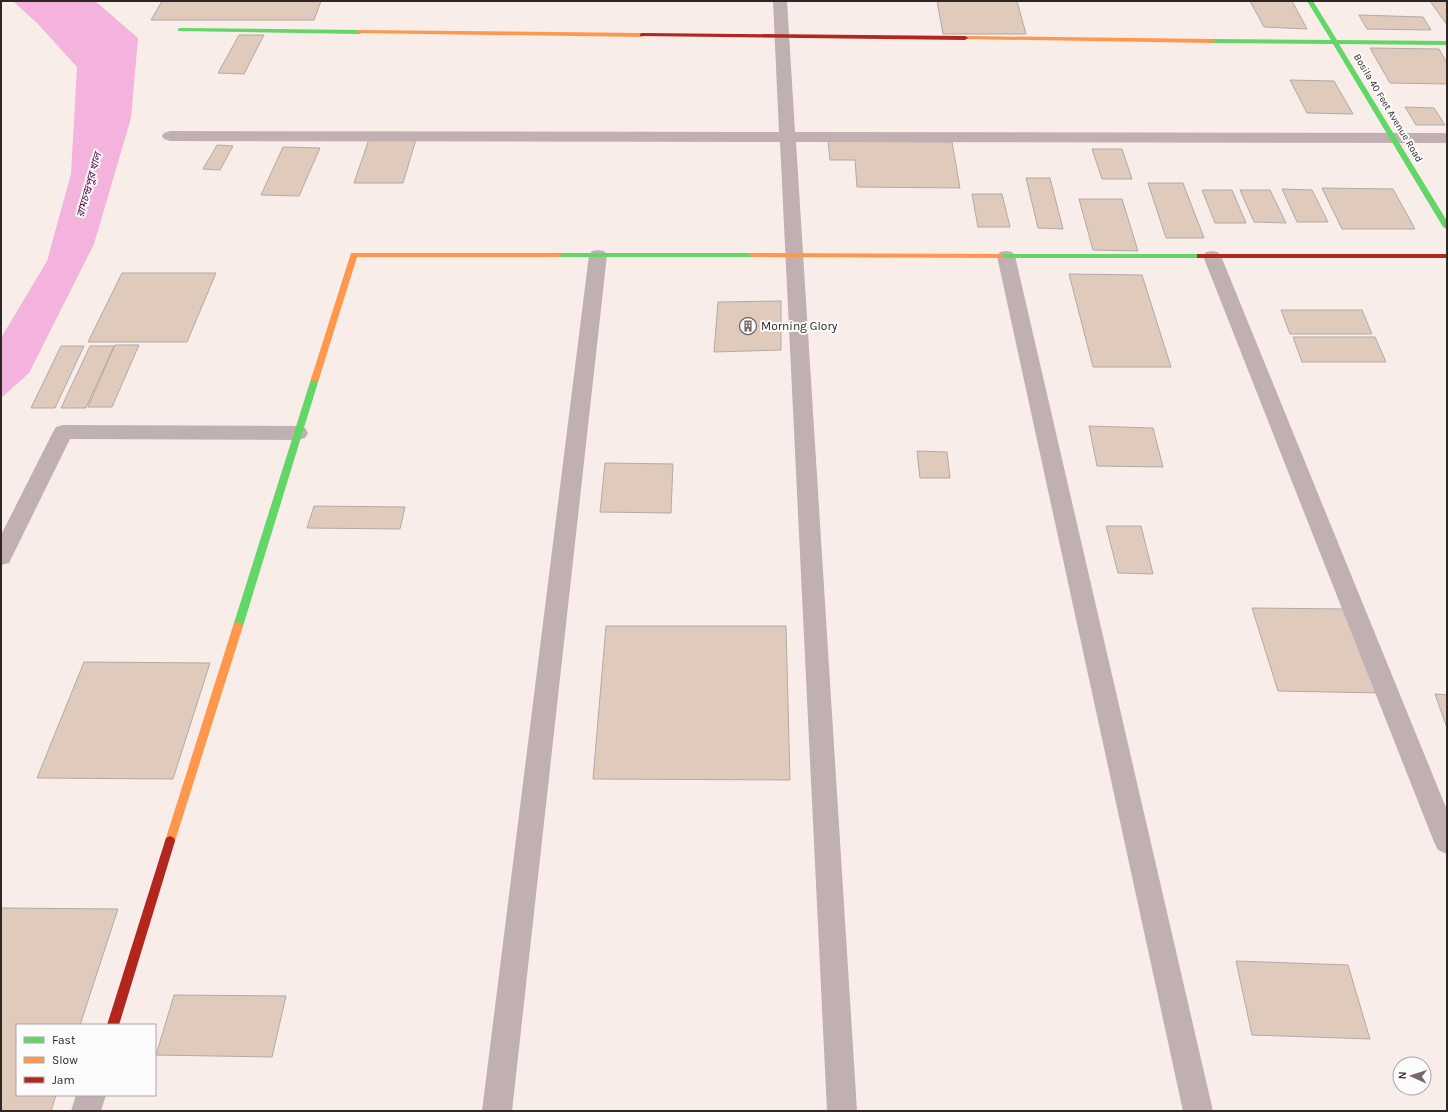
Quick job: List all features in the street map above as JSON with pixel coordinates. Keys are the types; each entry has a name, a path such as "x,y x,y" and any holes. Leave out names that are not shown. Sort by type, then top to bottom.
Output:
{"street":[{"path":"780,1 842,1111"},
{"name":"Bosila 40 Feet Avenue Road","path":"1310,1 1447,227"},
{"path":"180,30 1447,43"},
{"path":"170,136 1447,138"},
{"path":"112,1024 354,255 1447,256"},
{"path":"497,1111 598,255"},
{"path":"1006,256 1198,1111"},
{"path":"1212,256 1447,842"},
{"path":"1,557 63,432 298,433"},
{"path":"86,1111 91,1096"}],"water":[{"name":"রামচন্দ্রপুর খাল","path":"13,1 95,1 138,38 131,118 94,244 29,373 1,398 1,338 47,261 71,174 77,67 38,24"}],"building":[{"path":"162,1 321,1 314,20 151,20"},
{"path":"937,1 1017,1 1026,34 943,34"},
{"path":"1250,1 1292,1 1307,29 1264,27"},
{"path":"1430,1 1447,1 1447,25"},
{"path":"1359,15 1423,17 1431,30 1367,29"},
{"path":"239,35 264,35 244,74 218,73"},
{"path":"1370,48 1439,49 1447,63 1447,84 1390,83"},
{"path":"1290,80 1334,81 1353,114 1307,113"},
{"path":"1405,107 1434,108 1445,125 1416,125"},
{"path":"369,139 416,139 403,183 354,183"},
{"path":"828,141 952,142 960,188 857,187 855,160 830,160"},
{"path":"217,145 233,146 220,170 203,169"},
{"path":"283,147 320,148 299,196 261,195"},
{"path":"1092,149 1122,149 1132,179 1102,179"},
{"path":"1026,178 1050,178 1063,229 1038,228"},
{"path":"1148,183 1183,183 1204,238 1166,238"},
{"path":"1322,188 1393,189 1415,229 1342,229"},
{"path":"1282,189 1312,190 1328,222 1297,222"},
{"path":"1202,190 1232,190 1246,223 1215,223"},
{"path":"1240,190 1270,190 1286,223 1254,222"},
{"path":"972,194 1002,194 1010,227 978,227"},
{"path":"1079,199 1122,199 1138,251 1093,250"},
{"path":"122,273 216,273 187,342 88,342"},
{"path":"1069,274 1142,275 1171,367 1093,367"},
{"name":"Morning Glory","path":"781,301 781,350 714,352 718,302"},
{"path":"1281,310 1362,310 1372,334 1290,334"},
{"path":"1293,337 1375,337 1386,362 1302,362"},
{"path":"115,345 139,345 112,407 88,407"},
{"path":"61,346 84,346 55,408 31,408"},
{"path":"90,346 114,346 86,408 61,408"},
{"path":"1089,426 1153,428 1163,467 1097,466"},
{"path":"917,451 947,452 950,478 920,478"},
{"path":"605,463 673,464 671,513 600,512"},
{"path":"314,506 405,507 400,529 307,528"},
{"path":"1106,526 1141,526 1153,574 1118,573"},
{"path":"1252,608 1349,609 1381,693 1278,691"},
{"path":"606,626 786,626 790,780 593,779"},
{"path":"84,662 210,663 173,779 37,778"},
{"path":"1435,694 1447,695 1447,728"},
{"path":"1,908 118,909 80,1024 16,1024 16,1096 56,1096 51,1111 1,1111"},
{"path":"1236,961 1348,965 1370,1039 1252,1035"},
{"path":"174,995 286,996 272,1057 156,1055"}],"traffic: fast":[{"path":"1310,1 1447,227"},
{"path":"180,30 359,32"},
{"path":"1212,41 1447,43"},
{"path":"558,255 753,255"},
{"path":"1001,256 1200,256"},
{"path":"238,626 315,379"}],"traffic: slow":[{"path":"359,32 642,35"},
{"path":"965,38 1212,41"},
{"path":"315,379 354,255 558,255"},
{"path":"753,255 1001,256"},
{"path":"170,841 238,626"}],"traffic: jam":[{"path":"642,35 965,38"},
{"path":"1200,256 1447,256"},
{"path":"113,1024 170,841"}],"place":[{"name":"Morning Glory","path":"748,326"}]}
